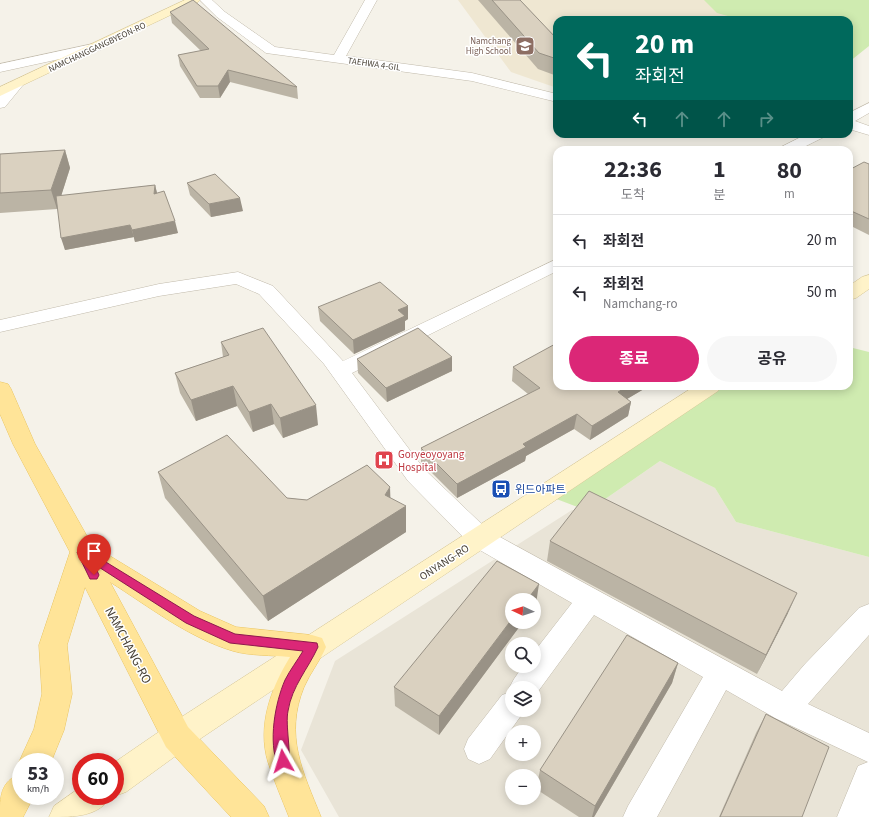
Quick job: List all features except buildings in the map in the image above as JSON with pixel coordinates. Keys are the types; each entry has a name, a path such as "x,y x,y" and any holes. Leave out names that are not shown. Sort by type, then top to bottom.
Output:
{"main road":[{"name":"NAMCHANGGANGBYEON-RO","path":"0,92 194,0"},
{"path":"853,292 869,282"},
{"name":"NAMCHANG-RO","path":"0,389 24,444 83,552 104,599 177,737 253,817"},
{"name":"ONYANG-RO","path":"124,775 177,737 312,647 704,390"},
{"path":"39,753 48,730 57,694 53,645 83,552 190,619 234,639 312,647 290,682 281,711 280,738 283,761 305,817"},
{"path":"5,817 12,805"},
{"path":"66,817 83,805"}],"street":[{"name":"TAEHWA 4-GIL","path":"206,0 223,15 257,38 271,50 472,77 553,97"},
{"path":"338,59 371,0"},
{"path":"0,68 97,47"},
{"path":"0,104 16,85"},
{"path":"853,116 869,106"},
{"path":"853,125 869,131"},
{"path":"794,146 811,138"},
{"path":"339,371 553,266"},
{"path":"0,326 159,290 238,278 266,290 331,359 416,475 480,538 786,708 869,748"},
{"path":"529,681 590,599"},
{"path":"786,708 815,673 869,616"},
{"path":"639,817 721,672"},
{"path":"479,749 505,714"},
{"path":"853,817 869,777"}],"shaded area":[{"name":"Namchang High School","path":"458,0 724,0 758,16 553,16 553,87 511,72"},
{"path":"660,461 715,488 736,522 869,557 869,817 339,817 301,750 335,661 572,510 588,511"}],"green space":[{"path":"704,0 869,0 869,46 853,59 853,16 728,16 717,13"},
{"path":"853,348 869,352 869,557 736,522 715,488 660,461 588,511 546,495 704,390 853,390"}],"place":[{"name":"Namchang High School","path":"525,46"},
{"name":"Goryeoyoyang Hospital","path":"384,460"},
{"name":"위드아파트","path":"501,489"}],"route":[{"path":"94,575 83,552 190,619 234,639 312,647 290,682 281,711 280,738 283,761"}]}
